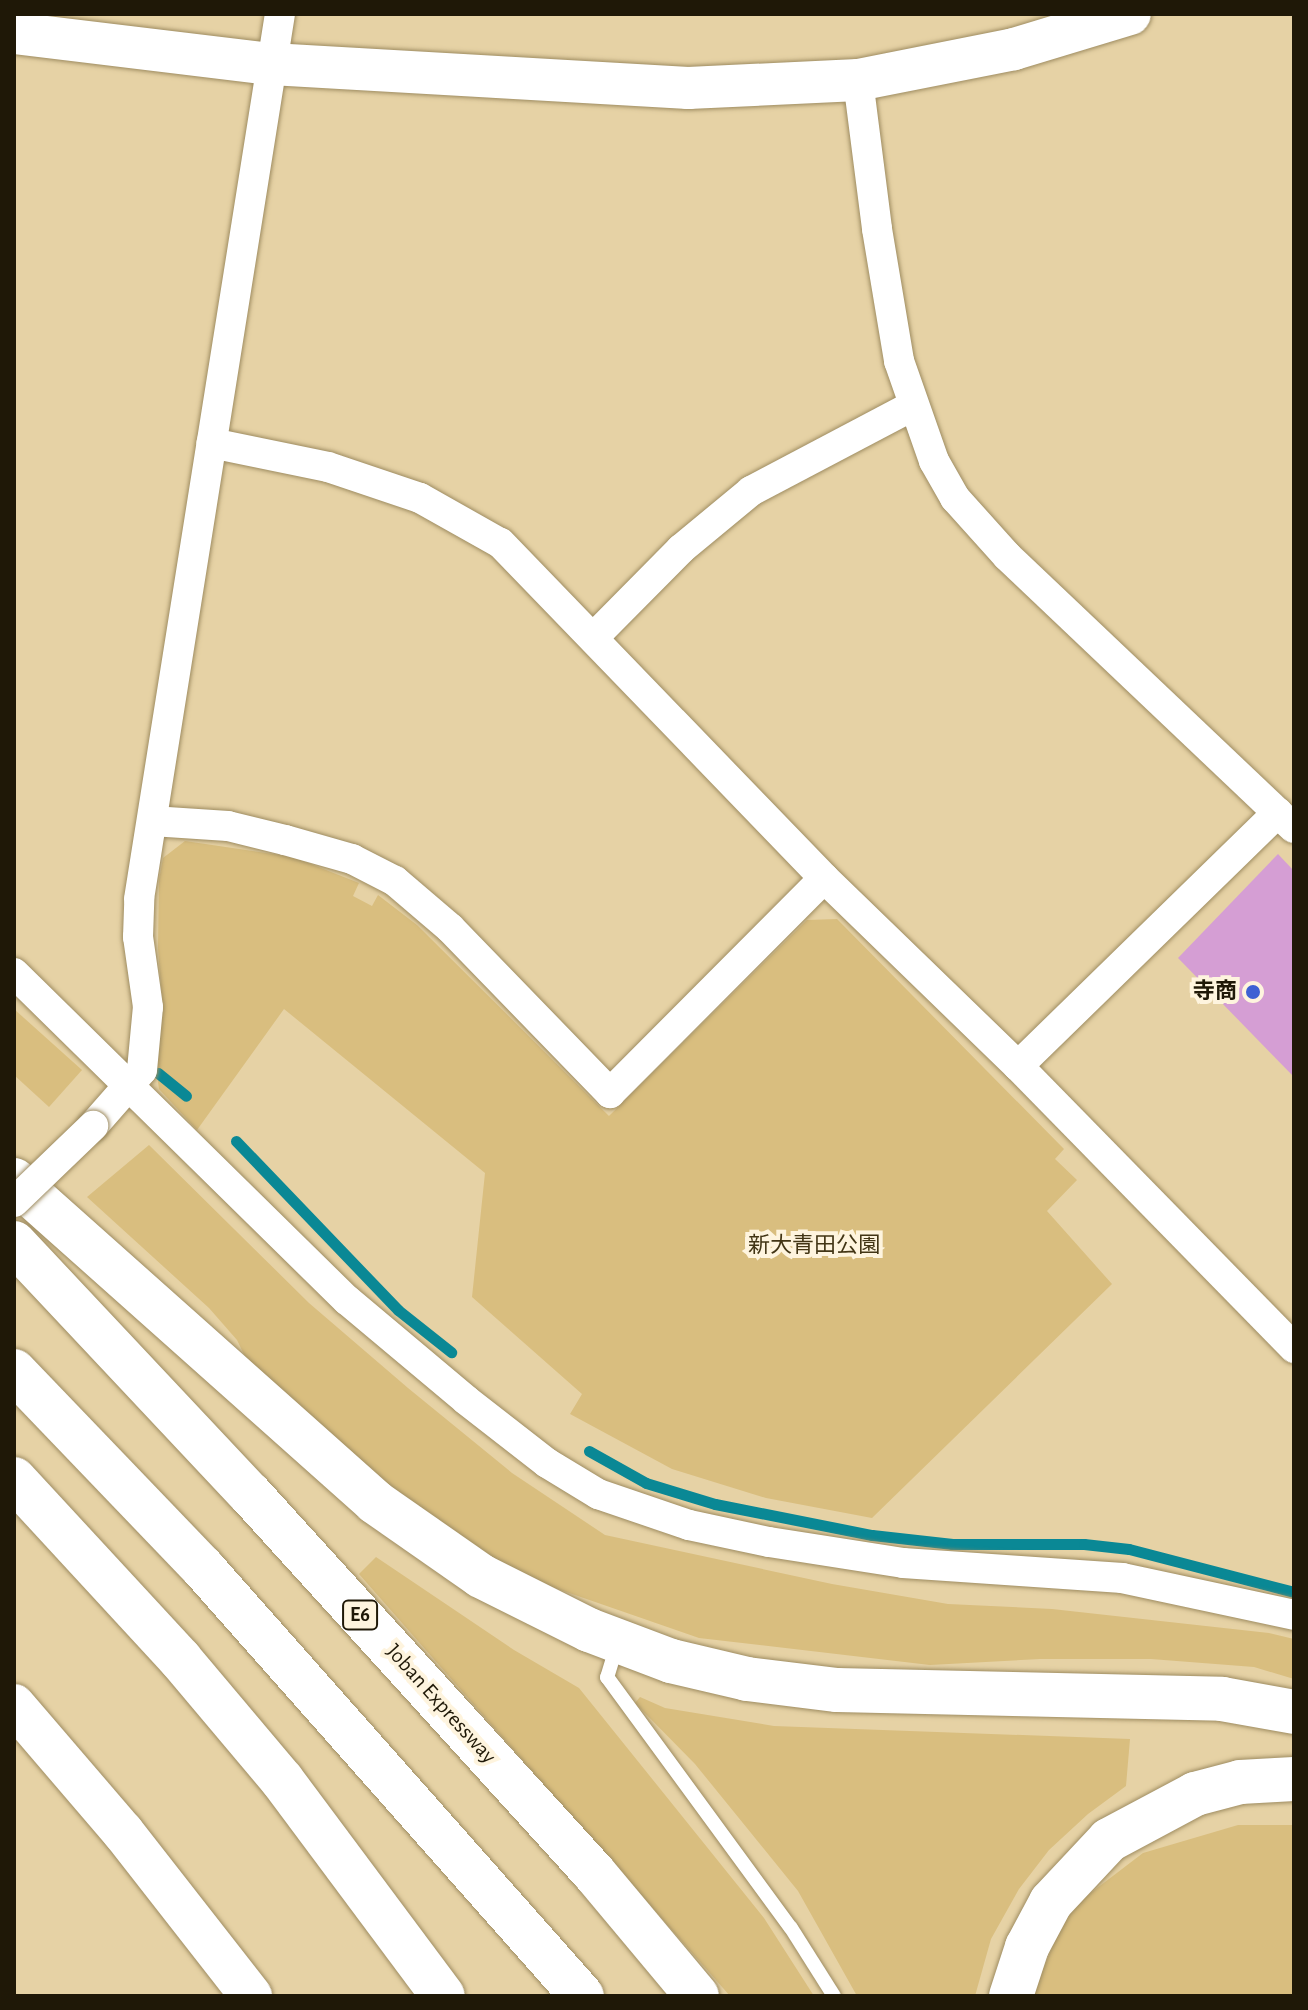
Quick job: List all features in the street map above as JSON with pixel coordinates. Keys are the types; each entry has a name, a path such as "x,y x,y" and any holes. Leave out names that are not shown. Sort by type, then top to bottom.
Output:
{"highway":[{"path":"14,1180 375,1502 481,1576 618,1641 671,1661 747,1679 837,1690 1222,1699 1294,1712"},
{"name":"Joban Expressway","path":"14,1243 250,1494 511,1782 697,1996"},
{"path":"14,1371 202,1567 582,1996"},
{"path":"14,1479 180,1659 282,1780 443,1996"},
{"path":"1011,1996 1027,1947 1051,1902 1109,1840 1195,1794 1240,1782 1294,1779"}],"street":[{"path":"14,1202 93,1126 142,1070 148,1007 138,937 139,899 280,14"},
{"path":"14,33 271,64 688,88 858,80 1014,49 1130,14"},
{"path":"858,80 899,361 912,406 934,461 955,498 981,529 1286,820 1018,1066"},
{"path":"594,637 681,549 751,491 912,406"},
{"path":"211,443 328,467 420,498 500,543 824,878 1018,1066 1294,1348"},
{"path":"152,821 228,826 285,840 352,859 395,881 450,928 610,1093 824,878"},
{"path":"14,973 347,1300 512,1436 598,1494 689,1525 769,1542 903,1563 1122,1578 1294,1615"},
{"path":"14,1705 123,1832 249,1995"}],"lane":[{"path":"618,1641 607,1677 791,1928 834,1996"}],"green space":[{"name":"新大青田公園","path":"185,841 293,857 359,883 353,896 372,906 378,895 417,925 609,1116 807,920 837,919 1064,1149 1055,1159 1077,1180 1047,1211 1112,1284 872,1518 766,1498 672,1469 570,1414 582,1394 472,1297 485,1173 284,1009 197,1130 159,1089 155,1061 163,1013 158,948 159,880 163,858"},
{"path":"14,1009 82,1070 49,1107 14,1075"},
{"path":"149,1145 309,1303 408,1388 512,1473 605,1535 832,1584 948,1604 1052,1609 1269,1633 1294,1639 1294,1679 1254,1667 1151,1659 1040,1659 930,1665 699,1638 500,1569 414,1518 256,1379 237,1340 209,1308 87,1197"},
{"path":"376,1557 514,1650 579,1688 764,1918 814,1996 730,1996 359,1574"},
{"path":"640,1697 665,1708 774,1726 1130,1739 1126,1786 1088,1814 1049,1850 1019,1889 991,1939 975,1996 857,1996 798,1891 695,1764 635,1703"},
{"path":"1238,1825 1294,1825 1294,1996 1032,1996 1067,1911 1143,1853"}],"building":[{"name":"寺商","path":"1278,854 1294,871 1294,1077 1178,958"}],"waterway":[{"path":"158,1073 186,1096"},
{"path":"236,1141 398,1310 451,1352"},
{"path":"589,1451 646,1483 715,1504 872,1535 952,1544 1084,1544 1129,1549 1294,1592"}],"place":[{"name":"寺商","path":"1253,992"}]}
